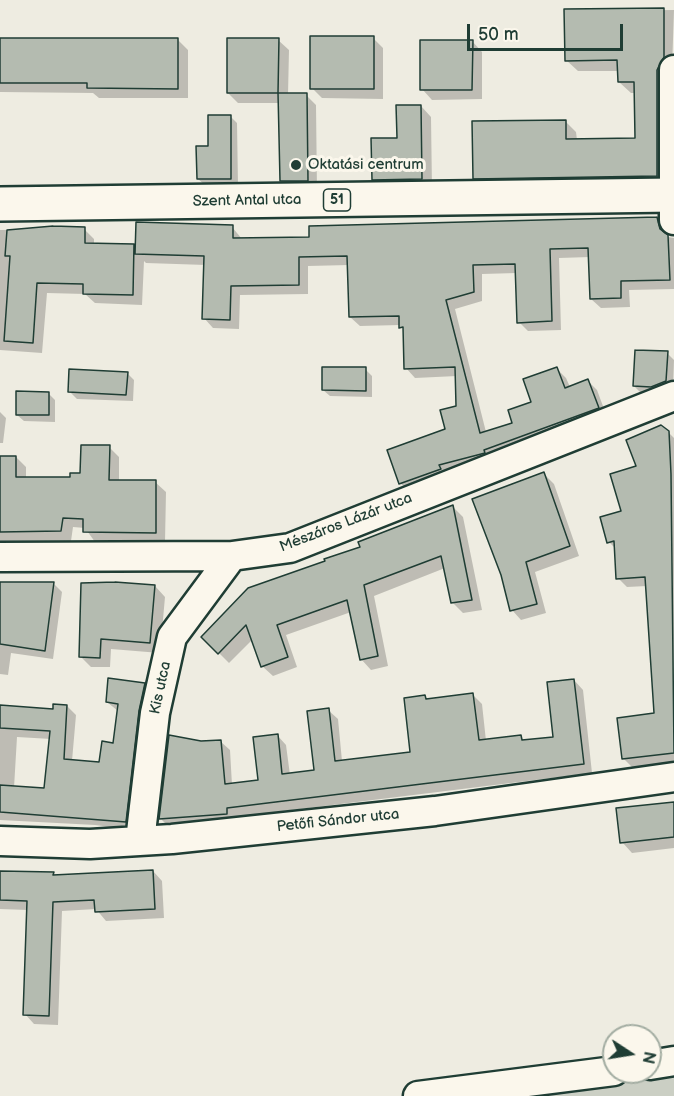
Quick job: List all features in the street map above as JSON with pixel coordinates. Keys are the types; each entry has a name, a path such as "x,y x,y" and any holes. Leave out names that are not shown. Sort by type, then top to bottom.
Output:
{"main road":[{"name":"Szent Antal utca","path":"0,204 674,203"}],"street":[{"path":"674,69 674,203"},
{"name":"Mészáros Lázár utca","path":"0,557 232,556 290,548 674,396"},
{"name":"Kis utca","path":"140,841 155,712 172,637 232,556"},
{"name":"Petőfi Sándor utca","path":"0,841 90,844 140,841 435,811 674,777"},
{"path":"418,1096 602,1073"}],"shaded area":[{"path":"674,1062 674,1096 425,1096 602,1074 602,1084 662,1084 662,1067"}],"building":[{"path":"664,8 664,57 657,70 657,176 473,179 472,121 566,120 566,139 635,138 634,82 618,82 617,60 565,61 564,9"},
{"path":"310,36 374,36 374,89 310,89"},
{"path":"0,38 178,38 178,89 87,88 87,83 0,83"},
{"path":"227,38 279,38 278,93 227,93"},
{"path":"420,40 473,40 472,90 420,90"},
{"path":"278,93 307,93 308,181 280,181"},
{"path":"396,105 421,105 422,179 372,180 371,138 397,138"},
{"path":"208,115 231,115 231,179 197,179 196,146 208,146"},
{"path":"657,217 660,229 668,235 670,280 621,281 621,298 590,299 588,248 550,249 552,321 517,323 515,264 473,265 474,292 446,300 480,433 512,423 508,410 531,402 523,379 557,367 565,388 588,379 599,408 484,450 485,453 439,465 441,469 399,484 387,450 445,429 440,410 456,406 455,367 404,369 403,327 399,328 399,316 349,317 347,256 299,257 299,285 231,286 230,320 202,319 204,256 135,254 136,222 233,225 233,238 309,237 309,226"},
{"path":"53,226 85,227 85,243 134,244 133,295 83,294 83,284 37,283 33,343 4,341 10,256 5,256 7,230"},
{"path":"635,350 668,351 666,381 651,387 633,386"},
{"path":"322,367 366,367 366,391 322,390"},
{"path":"69,369 128,372 126,395 68,392"},
{"path":"16,391 49,392 49,415 16,415"},
{"path":"661,425 669,431 671,474 674,753 622,759 617,718 654,713 645,577 616,579 614,541 607,543 600,517 621,511 610,474 636,466 626,440"},
{"path":"81,445 110,445 109,480 156,480 156,533 83,532 83,519 63,518 61,531 0,532 0,456 16,456 16,477 70,477 70,473 80,473"},
{"path":"544,472 570,546 526,562 537,604 510,611 501,575 472,499"},
{"path":"453,505 472,600 451,603 441,556 364,585 378,656 360,660 347,600 277,625 288,657 261,667 246,625 218,654 201,637 248,588 360,547 358,542"},
{"path":"0,582 54,582 45,651 0,644"},
{"path":"115,582 155,585 150,643 101,639 100,658 79,657 81,583"},
{"path":"108,678 145,683 139,711 126,822 0,812 0,785 44,788 50,731 0,728 0,705 53,709 53,704 67,705 64,759 99,762 102,741 113,743 118,704 106,702"},
{"path":"574,679 584,764 227,808 227,814 159,819 169,735 201,741 221,740 225,784 258,780 253,737 278,734 282,774 314,770 307,711 329,708 335,761 410,752 404,698 425,695 426,699 473,693 479,740 521,735 522,740 553,737 547,682"},
{"path":"674,802 674,837 620,843 616,808"},
{"path":"153,870 155,909 95,912 94,900 53,902 49,1016 23,1015 27,901 0,900 0,871 54,872 53,875"}],"place":[{"name":"Oktatási centrum","path":"296,165"}]}
